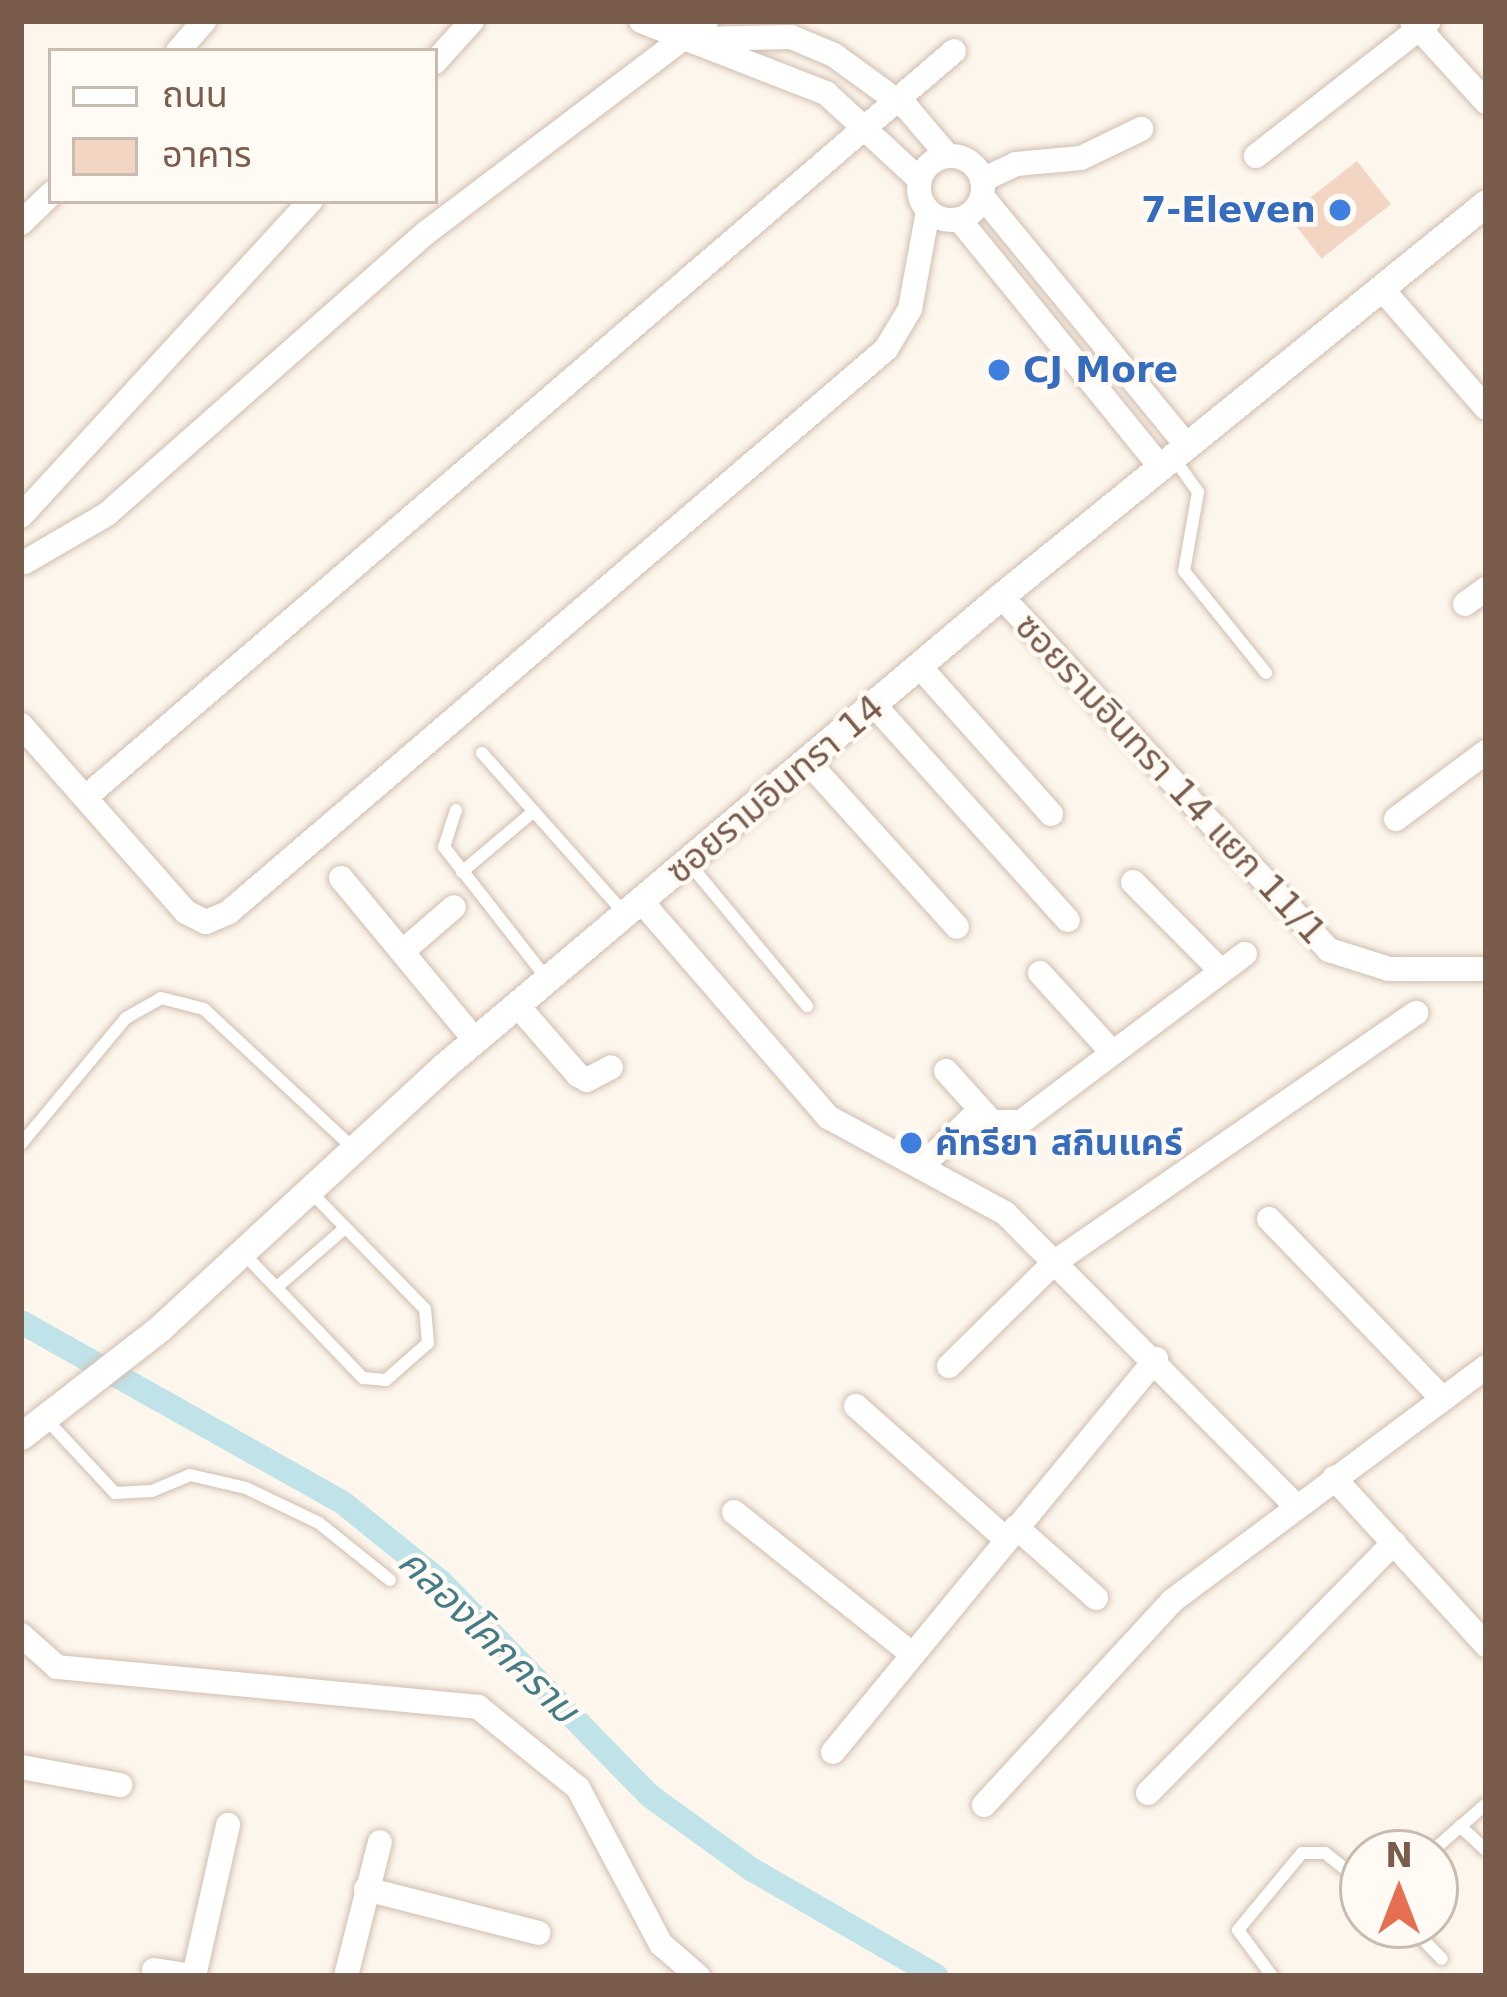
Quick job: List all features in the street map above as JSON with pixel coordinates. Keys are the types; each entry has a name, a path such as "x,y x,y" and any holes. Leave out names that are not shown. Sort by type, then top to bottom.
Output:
{"street":[{"path":"181,48 204,21"},
{"path":"438,59 472,21"},
{"path":"21,725 186,912 206,922 230,912 886,350 910,309 928,211 919,179 866,122 775,68 641,21"},
{"path":"22,568 107,514 427,232 706,21"},
{"path":"1256,156 1420,24 1486,102"},
{"path":"682,39 791,37 834,55 896,98 948,156 963,158 1172,455"},
{"path":"87,796 954,51"},
{"path":"959,219 982,188 1016,164 1081,158 1141,129"},
{"path":"919,179 948,156"},
{"path":"21,224 48,197"},
{"name":"ซอยรามอินทรา 14","path":"21,1436 81,1394 160,1328 475,1040 1000,596 1486,203"},
{"path":"21,516 308,204"},
{"path":"928,211 959,219 1172,455"},
{"path":"1382,287 1486,408"},
{"name":"ซอยรามอินทรา 14 แยก 11/1","path":"1000,596 1329,950 1389,969 1486,969"},
{"path":"920,667 1052,814"},
{"path":"875,706 1067,920"},
{"path":"1396,819 1486,752"},
{"path":"808,762 957,927"},
{"path":"341,878 475,1040"},
{"path":"1133,882 1221,971"},
{"path":"403,951 454,907"},
{"path":"633,908 828,1117 1005,1213 1156,1359 1297,1507"},
{"path":"1460,968 1486,947"},
{"path":"946,1071 980,1110 1007,1127 1021,1122 1110,1050 1245,954"},
{"path":"1040,973 1110,1050"},
{"path":"517,1005 578,1075 587,1080 610,1067"},
{"path":"949,1366 1055,1262 1417,1013"},
{"path":"923,1165 980,1110"},
{"path":"1269,1219 1442,1398"},
{"path":"833,1752 1156,1359"},
{"path":"984,1805 1172,1601 1486,1366"},
{"path":"856,1406 1096,1598"},
{"path":"1334,1478 1486,1646"},
{"path":"734,1512 912,1654"},
{"path":"1148,1793 1394,1543"},
{"path":"21,1634 57,1667 478,1707 578,1788 661,1944 698,1976"},
{"path":"21,1767 120,1785"},
{"path":"154,1970 193,1976 228,1825"},
{"path":"346,1976 380,1842"},
{"path":"366,1889 538,1933"}],"lane":[{"path":"1172,455 1198,492 1184,571 1266,673"},
{"path":"482,753 633,908"},
{"path":"456,810 442,839 462,872 548,979"},
{"path":"462,872 534,811"},
{"path":"688,862 807,1006"},
{"path":"21,1144 126,1018 161,998 204,1009 356,1150"},
{"path":"243,1253 356,1373 386,1380 428,1343 432,1326 425,1309 311,1192"},
{"path":"277,1287 345,1228"},
{"path":"47,1420 115,1493 152,1491 190,1475 246,1488 319,1523 390,1580"},
{"path":"1457,1829 1486,1804"},
{"path":"1460,1826 1486,1850"},
{"path":"1272,1976 1238,1930 1302,1853 1324,1853 1339,1864"},
{"path":"1432,1949 1442,1959"}],"building":[{"name":"7-Eleven","path":"1357,161 1391,204 1322,259 1288,215"}],"waterway":[{"name":"คลองโคกคราม","path":"21,1322 342,1502 441,1582 650,1796 751,1869 936,1976"}],"place":[{"name":"7-Eleven","path":"1340,210"},
{"name":"CJ More","path":"999,370"},
{"name":"คัทรียา สกินแคร์","path":"911,1143"}]}
